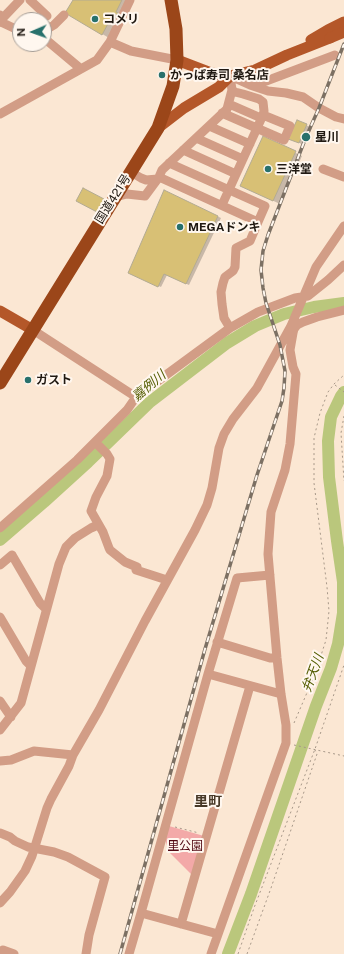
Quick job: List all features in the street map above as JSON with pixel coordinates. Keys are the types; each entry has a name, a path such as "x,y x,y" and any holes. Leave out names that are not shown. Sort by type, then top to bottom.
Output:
{"highway":[{"name":"国道421号","path":"0,383 158,128 173,86 177,60 176,28 171,0"}],"main road":[{"path":"177,60 211,73 230,76 255,70 287,55 329,34 344,22"},
{"path":"329,34 344,32"},
{"path":"158,128 184,108 219,87 230,76"},
{"path":"0,311 33,330"}],"street":[{"path":"12,27 3,23 1,17 20,0"},
{"path":"30,0 43,12"},
{"path":"0,114 97,60 110,42 130,0"},
{"path":"52,26 64,16"},
{"path":"110,42 131,50 177,60"},
{"path":"52,45 81,69"},
{"path":"253,86 335,55"},
{"path":"230,76 268,91 303,97 319,108 336,117 344,119"},
{"path":"114,198 127,194 145,196 162,170 227,109 232,90 230,76"},
{"path":"222,205 264,111 263,102 259,99 232,90"},
{"path":"222,113 284,140 290,126 229,104"},
{"path":"209,126 250,144"},
{"path":"196,138 243,159"},
{"path":"183,150 236,174"},
{"path":"170,163 265,206 250,241 236,248 236,267 222,283 221,292 224,318 230,328"},
{"path":"323,169 344,178"},
{"path":"131,170 136,176 146,180 158,178 258,222"},
{"path":"211,954 288,739 277,658 268,554 271,512 285,470 290,444 296,374 290,350 295,317 316,267 344,226"},
{"path":"0,528 96,443 128,410 136,397 230,328 258,312 295,298 303,298 308,296 344,265"},
{"path":"0,903 18,882 25,871 35,849 51,799 207,505 219,448 224,434 233,419 257,388 293,327 309,319 344,310"},
{"path":"33,330 136,397"},
{"path":"96,443 110,459 107,476 96,497 91,511 103,532 109,548 125,562 137,567 136,570 167,580"},
{"path":"0,730 21,703 58,564 66,547 75,538 98,525"},
{"path":"0,565 12,555 40,603 46,609"},
{"path":"129,954 217,642 237,578 270,575"},
{"path":"0,618 26,661 31,666"},
{"path":"217,642 270,658 277,658"},
{"path":"208,674 281,694"},
{"path":"181,924 250,686"},
{"path":"0,701 11,717"},
{"path":"0,761 11,760 34,751 73,755"},
{"path":"0,833 28,847 54,852 68,857 105,877 89,935 86,954"},
{"path":"141,913 218,934"},
{"path":"0,954 3,950 14,954"}],"path":[{"path":"344,375 328,392 320,413 314,438 314,483 329,611 326,640 315,674 288,739 315,749 344,756"},
{"path":"334,384 344,392"},
{"path":"344,416 341,433 344,481"},
{"path":"238,954 315,749 344,665"},
{"path":"247,954 317,754 315,749"},
{"path":"166,824 207,836"}],"green space":[{"name":"里公園","path":"169,826 204,836 193,876 169,852 165,839"}],"building":[{"name":"コメリ","path":"73,0 122,0 116,12 118,13 117,15 114,13 113,16 116,17 113,22 110,20 102,35 65,13"},
{"path":"297,120 307,124 299,143 288,139"},
{"name":"三洋堂","path":"263,136 296,151 273,201 240,186"},
{"path":"83,188 104,199 97,212 76,201"},
{"name":"MEGAドンキ","path":"164,190 218,216 186,284 164,274 158,287 128,273"}],"waterway":[{"name":"嘉例川","path":"0,540 88,462 150,402 227,343 255,326 284,314 314,307 344,303"},
{"name":"弁天川","path":"228,954 251,894 316,706 331,668 338,644 343,613 343,582 329,477 328,441 331,417 344,392"}],"railway":[{"path":"120,954 205,649 257,475 282,401 285,371 280,345 266,303 263,288 261,270 263,251 306,137 344,44"}],"place":[{"name":"コメリ","path":"95,19"},
{"name":"かっぱ寿司 桑名店","path":"162,75"},
{"name":"星川","path":"306,137"},
{"name":"三洋堂","path":"268,169"},
{"name":"MEGAドンキ","path":"180,227"},
{"name":"ガスト","path":"28,380"}],"district":[{"name":"里町","path":"208,802"}]}
